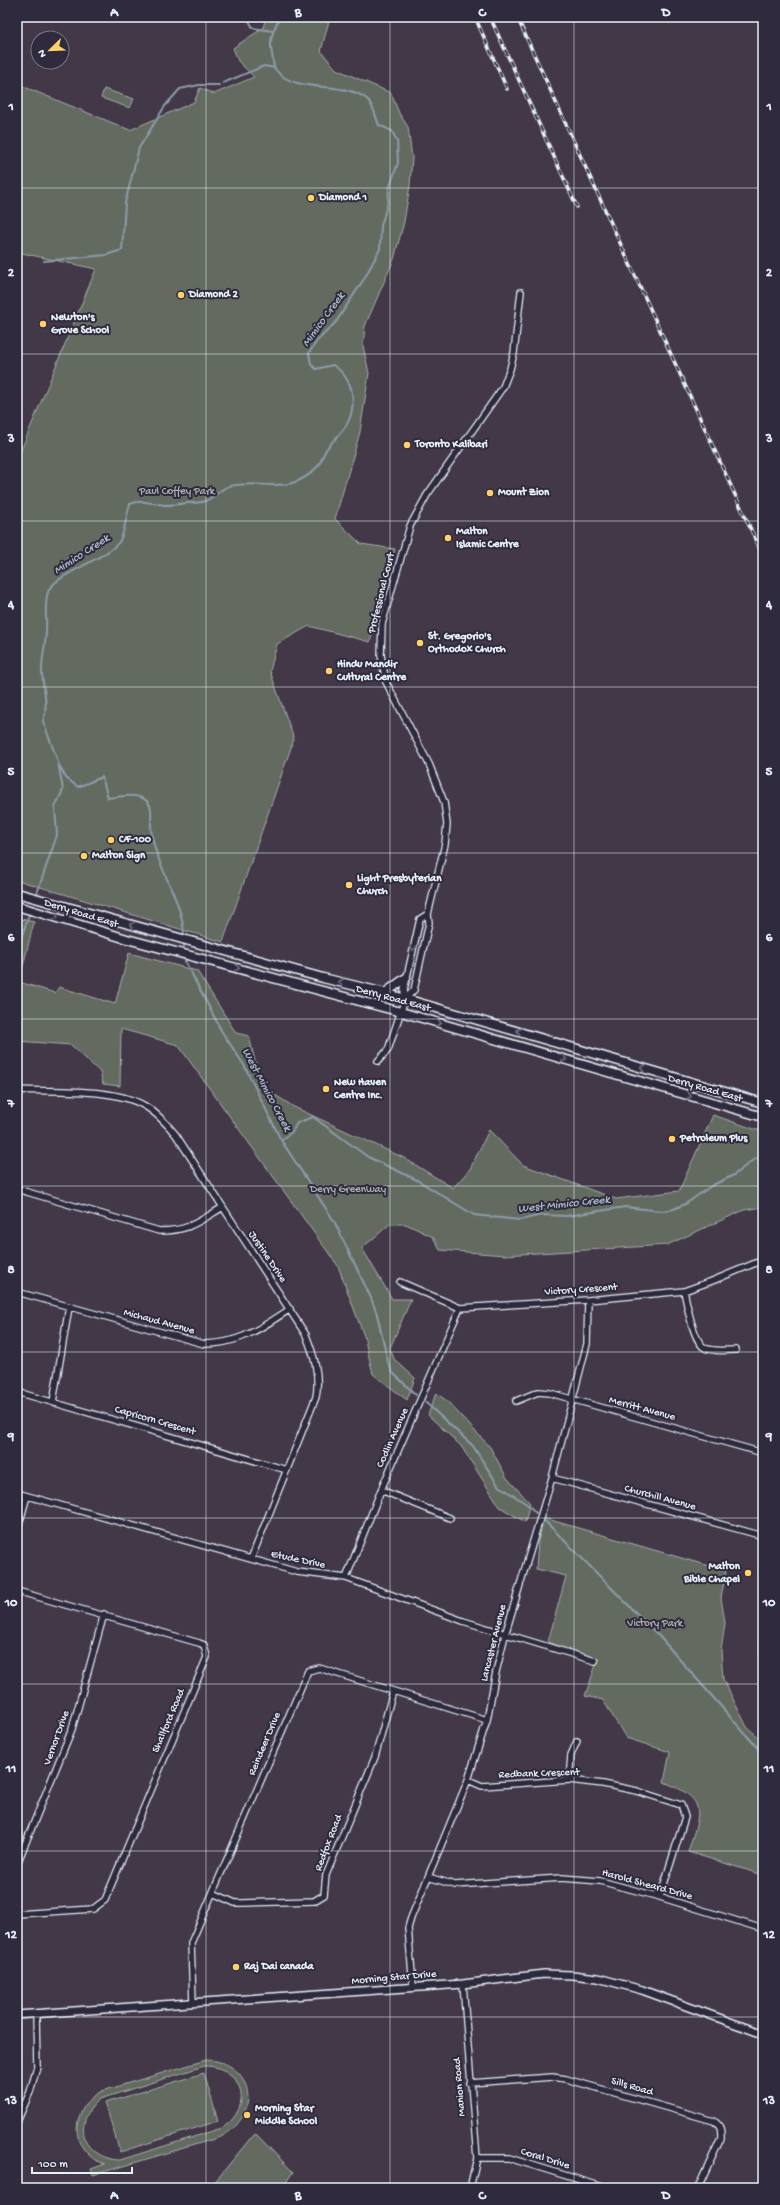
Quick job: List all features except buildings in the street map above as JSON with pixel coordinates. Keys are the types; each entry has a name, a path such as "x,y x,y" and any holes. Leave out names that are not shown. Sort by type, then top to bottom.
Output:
{"main road":[{"name":"Derry Road East","path":"19,893 323,978 385,993 763,1103"},
{"name":"Derry Road East","path":"17,906 158,947 401,1012 763,1117"},
{"path":"72,922 74,909"},
{"path":"158,947 166,941 167,938 162,933"},
{"path":"385,993 406,978"}],"street":[{"name":"Professional Court","path":"405,999 414,990 429,923 428,914 445,844 447,824 444,802 429,764 386,682 380,655 382,624 410,526 428,495 503,387 510,370 521,292"},
{"name":"Professional Court","path":"378,1061 388,1050 401,1012 405,999 404,990 406,978 420,919 428,914"},
{"name":"Justine Drive","path":"17,1090 112,1095 128,1098 145,1106 165,1122 176,1135 306,1335 313,1351 318,1386 316,1397 251,1559"},
{"path":"17,1189 159,1231 178,1231 188,1228 222,1207"},
{"name":"Victory Crescent","path":"400,1282 460,1308 588,1300 684,1291 763,1260"},
{"path":"684,1291 696,1336 703,1348 711,1350 736,1350"},
{"name":"Michaud Avenue","path":"17,1292 69,1308 204,1344 217,1344 239,1339 290,1310"},
{"name":"Lancaster Avenue","path":"413,1986 408,1928 468,1780 487,1720 505,1635 552,1478 587,1344 588,1300"},
{"path":"53,1402 69,1308"},
{"name":"Codlin Avenue","path":"346,1578 381,1490 460,1308"},
{"name":"Capricorn Crescent","path":"17,1392 287,1470"},
{"name":"Merritt Avenue","path":"516,1401 538,1392 550,1393 763,1453"},
{"name":"Churchill Avenue","path":"552,1478 763,1536"},
{"path":"381,1490 450,1518"},
{"name":"Etude Drive","path":"17,1493 297,1572 346,1578 505,1635 595,1660"},
{"path":"17,1532 27,1496"},
{"name":"Shallford Road","path":"17,1590 199,1642 204,1645 207,1657 105,1900 93,1909 17,1914"},
{"name":"Vernor Drive","path":"17,1864 72,1729 104,1614"},
{"path":"763,1639 763,1652"},
{"name":"Reindeer Drive","path":"193,2003 190,1950 308,1671 319,1668 487,1720"},
{"name":"Redfox Road","path":"213,1893 234,1903 314,1901 324,1895 326,1876 375,1758 393,1691"},
{"path":"569,1780 571,1755 577,1741"},
{"name":"Redbank Crescent","path":"468,1780 482,1786 516,1782 569,1780 621,1787 681,1805 685,1817 660,1897"},
{"name":"Harold Sheard Drive","path":"428,1877 455,1885 562,1878 600,1881 660,1897 763,1929"},
{"name":"Morning Star Drive","path":"17,2015 340,1993 413,1986 463,1984 544,1974 572,1974 598,1978 642,1990 763,2034"},
{"name":"Manion Road","path":"463,1984 476,2158 470,2188"},
{"path":"17,2122 30,2092 37,2067 36,2014"},
{"name":"Sills Road","path":"470,2083 553,2077 566,2079 714,2121 719,2125 721,2130 721,2138 698,2188"},
{"name":"Coral Drive","path":"476,2158 509,2158 606,2188"}],"green space":[{"name":"Paul Coffey Park","path":"266,17 330,17 321,51 336,69 391,93 399,113 408,127 412,158 410,185 404,222 394,259 365,326 363,346 369,373 360,432 335,519 361,544 395,549 370,642 309,626 277,644 270,671 294,739 223,942 17,880 17,460 96,269 17,252 17,84 130,130 194,102 200,88 214,94 254,77 238,61 233,48 263,28"},
{"path":"104,89 134,99 130,108 101,98"},
{"name":"Derry Greenway","path":"17,918 34,922 19,982 55,993 59,987 115,1004 129,953 197,971 236,1033 249,1036 261,1086 294,1107 404,1158 453,1188 470,1169 489,1130 523,1165 616,1199 679,1191 713,1115 763,1132 763,1207 744,1210 667,1245 505,1255 440,1250 433,1237 406,1224 390,1224 362,1248 392,1299 411,1299 390,1348 394,1359 415,1378 407,1400 373,1374 364,1336 338,1266 178,1045 121,1029 120,1086 103,1084 100,1072 71,1045 17,1041"},
{"path":"436,1393 447,1401 490,1447 507,1478 530,1503 525,1522 500,1507 461,1446 428,1415"},
{"name":"Victory Park","path":"544,1518 726,1571 721,1598 725,1623 721,1651 723,1679 747,1727 763,1741 763,1875 688,1852 696,1827 698,1817 697,1809 695,1802 688,1795 664,1782 670,1752 626,1738 603,1700 585,1696 597,1662 548,1642 566,1576 536,1569 538,1542"},
{"path":"206,2060 222,2063 234,2069 243,2079 247,2090 247,2103 243,2115 234,2127 221,2137 93,2175 91,2169 105,2164 92,2158 82,2147 78,2138 77,2129 78,2120 87,2103 102,2091","holes":["204,2066 217,2068 228,2073 236,2080 240,2089 241,2099 239,2109 232,2119 222,2128 120,2160 107,2158 89,2147 85,2138 84,2129 86,2119 91,2108 100,2099"]},
{"path":"204,2073 218,2121 120,2152 105,2103"},
{"path":"256,2134 293,2172 282,2188 218,2188 214,2183 253,2135"}],"waterway":[{"path":"247,17 253,28 273,31"},
{"name":"Mimico Creek","path":"36,896 57,835 55,807 63,790 58,762 43,721 46,709 42,668 46,636 46,601 48,592 52,585 69,573 103,555 119,542 130,504 139,502 165,505 198,503 209,500 223,489 230,486 242,484 277,485 298,481 318,466 326,449 343,430 351,415 353,402 351,390 343,374 333,365 316,369 311,364 309,353 317,341 336,322 364,279 380,249 381,226 388,202 389,189 398,163 397,141 392,131 379,125 370,102 358,94 347,90 295,82 284,77 275,69 273,64 271,39 281,17"},
{"path":"223,83 264,66 275,68"},
{"path":"44,261 106,255 122,250 125,203 139,148 165,106 180,89 199,85 219,85"},
{"name":"West Mimico Creek","path":"59,765 66,778 78,787 102,777 108,798 136,796 144,799 150,805 151,829 154,843 179,909 184,936"},
{"name":"Mimico Creek","path":"17,950 30,912"},
{"name":"West Mimico Creek","path":"184,943 184,952"},
{"path":"185,957 185,961 222,1032 244,1065 281,1140 334,1221 371,1298 377,1314 388,1362 392,1372 416,1395"},
{"name":"West Mimico Creek","path":"281,1140 292,1132 297,1123 313,1117 368,1157 417,1180 474,1215 520,1220 542,1215 567,1216 625,1207 662,1211 674,1209 687,1203 711,1186 734,1175 753,1160 763,1156"},
{"path":"425,1402 473,1446 498,1485 528,1505 536,1513"},
{"path":"545,1521 658,1635 763,1754"}],"railway":[{"path":"475,17 507,89"},
{"path":"490,17 577,207"},
{"path":"517,17 763,556"}],"place":[{"name":"Diamond 1","path":"311,198"},
{"name":"Diamond 2","path":"181,295"},
{"name":"Newton's Grove School","path":"43,324"},
{"name":"Toronto Kalibari","path":"407,445"},
{"name":"Mount Zion","path":"490,493"},
{"name":"Malton Islamic Centre","path":"448,538"},
{"name":"St. Gregorio's Orthodox Church","path":"420,643"},
{"name":"Hindu Mandir Cultural Centre","path":"329,671"},
{"name":"CF-100","path":"111,840"},
{"name":"Malton Sign","path":"84,856"},
{"name":"Light Presbyterian Church","path":"349,885"},
{"name":"New Haven Centre Inc.","path":"326,1089"},
{"name":"Petroleum Plus","path":"672,1139"},
{"name":"Malton Bible Chapel","path":"748,1573"},
{"name":"Raj Dai canada","path":"236,1967"},
{"name":"Morning Star Middle School","path":"247,2115"}]}
